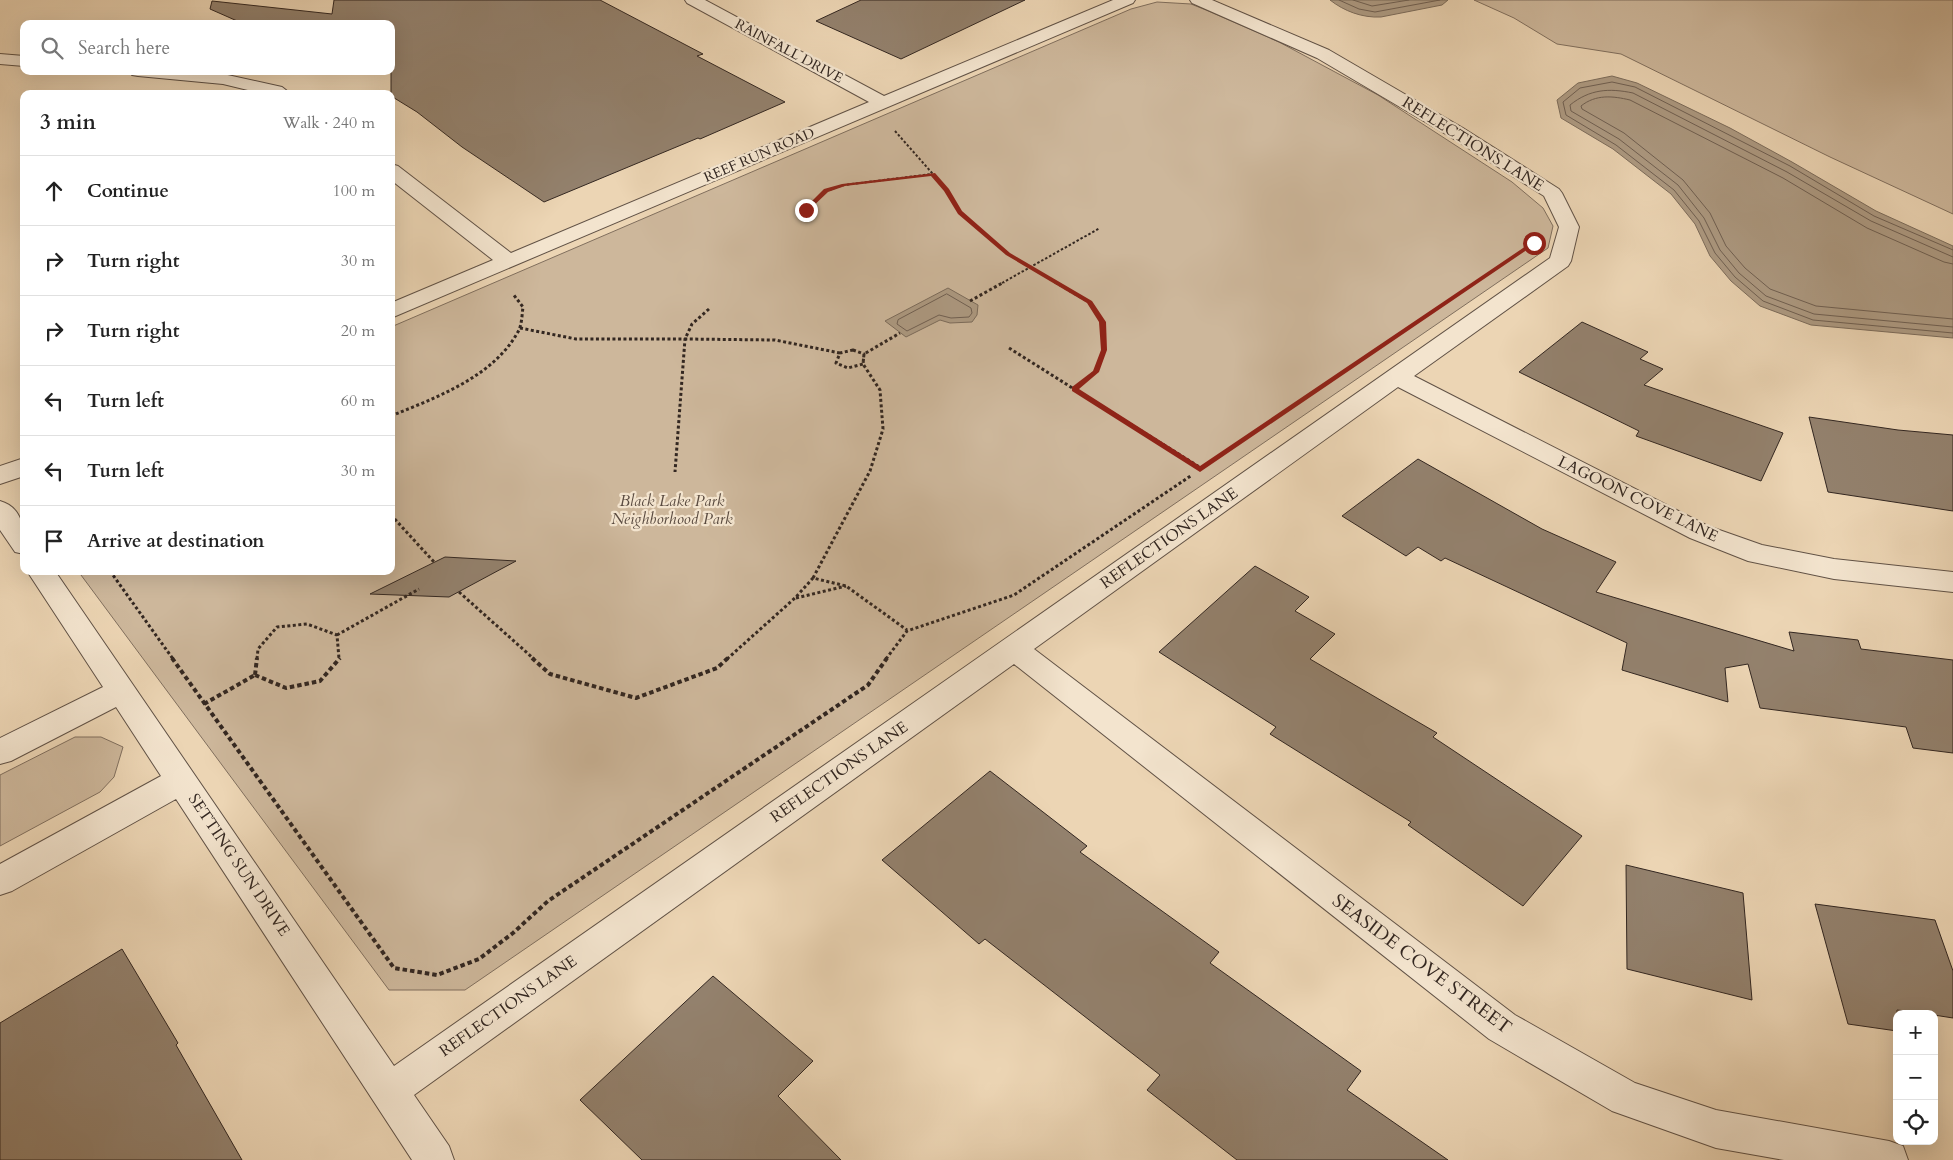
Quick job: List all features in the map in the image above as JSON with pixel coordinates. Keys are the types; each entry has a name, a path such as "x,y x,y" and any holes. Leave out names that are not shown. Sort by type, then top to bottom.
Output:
{"street":[{"name":"RAINFALL DRIVE","path":"693,0 884,102"},
{"name":"REEF RUN ROAD","path":"395,309 1127,0"},
{"name":"REFLECTIONS LANE","path":"389,1091 1560,261 1569,227 1552,193 1456,132 1322,54 1198,0"},
{"path":"0,59 20,61"},
{"path":"180,75 223,79 272,90"},
{"path":"395,173 508,262"},
{"name":"LAGOON COVE LANE","path":"1397,377 1699,532 1758,554 1834,569 1953,582"},
{"path":"0,476 20,468"},
{"path":"0,510 20,539"},
{"name":"SETTING SUN DRIVE","path":"44,575 435,1160"},
{"name":"SEASIDE COVE STREET","path":"1013,648 1502,1027 1625,1098 1716,1129 1889,1160"},
{"path":"0,752 122,691"},
{"path":"0,882 182,780"}],"path":[{"path":"889,125 947,190 960,212 1008,254 1089,302 1102,322 1104,350 1096,372 1074,389"},
{"path":"806,210 826,191 844,185 933,174"},
{"path":"970,301 1100,228"},
{"path":"395,414 442,395 484,371 506,350 520,328 523,307 513,292"},
{"path":"675,472 684,339 692,324 709,309"},
{"path":"520,328 576,339 775,340 840,353 853,350 864,354"},
{"path":"864,354 900,333"},
{"path":"1009,348 1200,469"},
{"path":"840,353 836,364 848,368 863,364"},
{"path":"459,592 550,674 636,698 717,668 795,598 814,578 870,471 883,429 880,390 863,364 864,354"},
{"path":"113,575 394,968 437,975 479,959 513,933 548,901 868,685 907,630 1014,595 1208,464"},
{"path":"395,520 434,562"},
{"path":"814,578 846,586 907,630"},
{"path":"795,598 846,586"},
{"path":"255,675 258,648 278,627 307,624 337,635 419,589"},
{"path":"255,675 286,688 320,680 340,658 337,635"},
{"path":"204,704 255,675"}],"green space":[{"path":"1474,0 1953,0 1953,214 1830,157 1621,54 1557,44 1514,18"},
{"name":"Black Lake Park Neighborhood Park","path":"1157,2 1191,4 1279,42 1378,95 1512,182 1543,208 1553,226 1548,248 465,990 389,990 81,575 395,575 395,325 1131,9"},
{"path":"75,737 101,737 123,747 114,777 100,792 0,846 0,775"}],"water":[{"path":"1330,0 1448,0 1442,5 1374,17 1354,13"},
{"path":"1612,76 1637,83 1730,128 1876,211 1953,246 1953,338 1811,325 1760,306 1731,281 1710,256 1695,224 1671,194 1613,149 1561,118 1557,100 1578,83"},
{"path":"948,288 978,305 977,315 972,322 950,323 940,320 906,337 885,321"}],"building":[{"path":"334,0 600,0 703,54 697,56 785,102 700,139 698,138 544,202 462,147 417,112 395,98 395,90 391,90 391,75 395,75 395,20 235,20 210,9 212,1 332,14"},
{"path":"861,0 1025,0 901,59 816,21"},
{"path":"1582,322 1648,352 1640,359 1663,369 1644,385 1783,433 1761,481 1636,436 1639,431 1519,372"},
{"path":"1809,417 1898,430 1953,435 1953,511 1828,492"},
{"path":"1418,459 1542,529 1616,562 1596,592 1794,651 1789,632 1858,640 1861,649 1953,660 1953,753 1913,748 1906,727 1760,708 1748,664 1725,668 1728,702 1622,670 1627,643 1445,558 1441,561 1418,547 1406,556 1342,516"},
{"path":"445,557 516,561 449,597 370,594"},
{"path":"1255,566 1309,597 1295,611 1335,634 1310,659 1437,733 1433,737 1582,836 1523,906 1408,825 1411,822 1270,734 1276,727 1159,652"},
{"path":"990,771 1087,846 1080,852 1219,952 1210,963 1361,1071 1347,1090 1448,1160 1237,1160 1147,1090 1160,1075 985,939 979,944 882,860"},
{"path":"1626,865 1743,893 1752,1000 1627,969"},
{"path":"1815,904 1935,920 1953,971 1953,1018 1938,1016 1938,1010 1893,1010 1893,1030 1848,1024"},
{"path":"122,949 178,1043 176,1045 242,1160 0,1160 0,1023"},
{"path":"713,976 813,1061 778,1096 841,1160 642,1160 580,1100"}],"route":[{"path":"806,210 814,200 826,191 844,185 933,174 947,190 960,212 1008,254 1089,302 1102,322 1104,350 1096,372 1074,389 1200,469 1534,243"}]}
